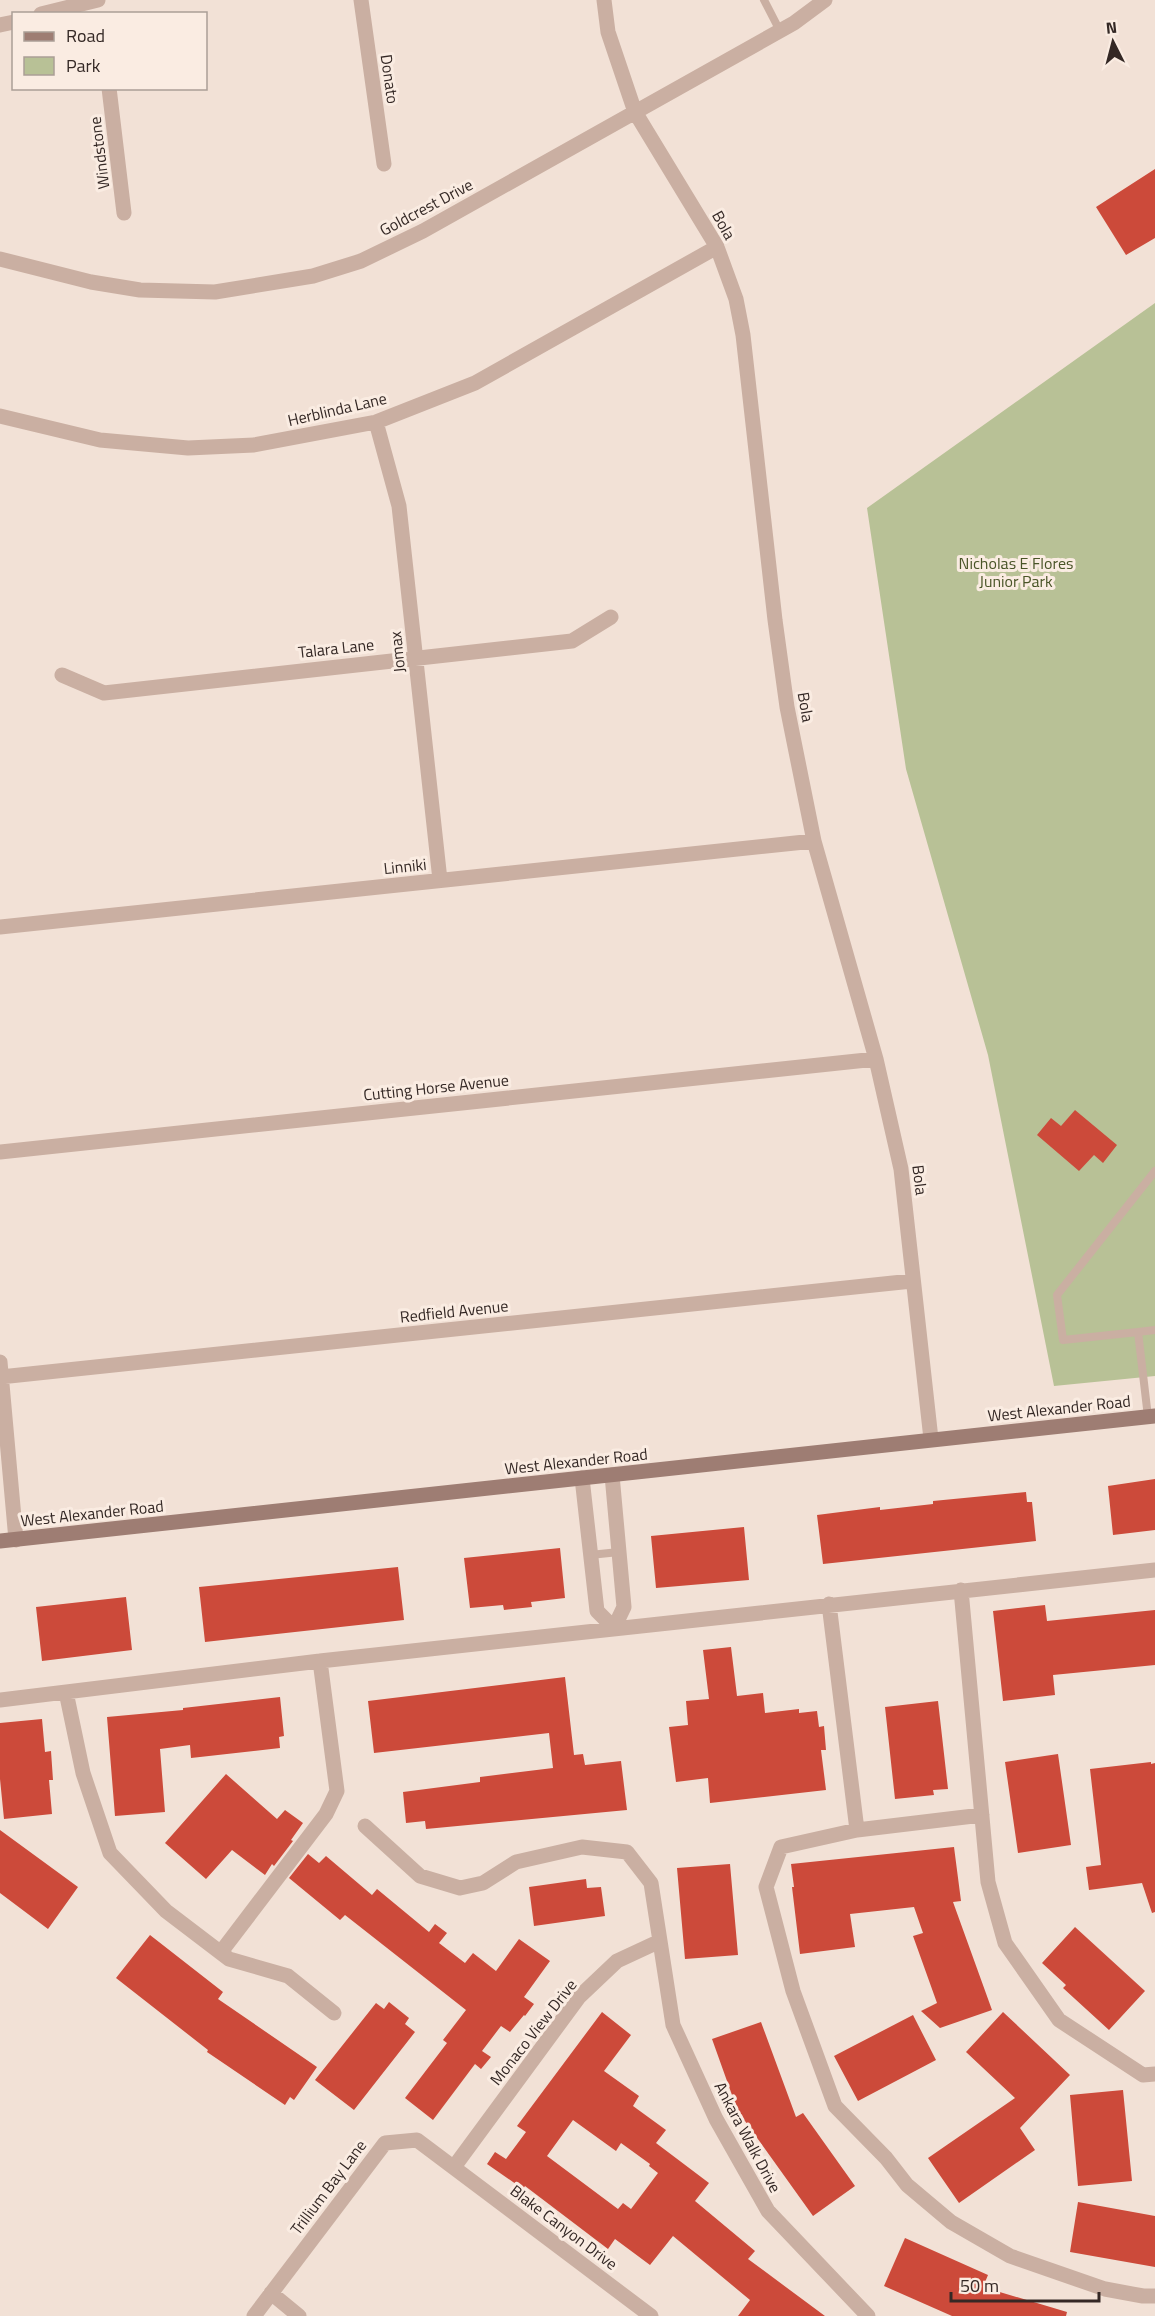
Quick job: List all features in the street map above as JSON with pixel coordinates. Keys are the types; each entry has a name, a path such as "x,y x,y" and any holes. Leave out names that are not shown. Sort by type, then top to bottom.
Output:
{"main road":[{"name":"West Alexander Road","path":"8,1540 1152,1416"}],"street":[{"path":"49,12 99,0"},
{"name":"Donato","path":"361,0 384,164"},
{"name":"Bola","path":"604,0 608,32 635,112 717,247 736,299 743,335 787,707 814,841 876,1059 901,1169 931,1439"},
{"name":"Goldcrest Drive","path":"0,259 91,282 140,290 215,292 313,276 361,261 423,231 780,31 825,0"},
{"name":"Windstone","path":"109,90 124,213"},
{"name":"Herblinda Lane","path":"0,416 100,440 188,447 254,445 376,422 475,383 717,247"},
{"name":"Jomax","path":"376,422 399,506 440,880"},
{"name":"Talara Lane","path":"62,675 104,693 572,641 611,617"},
{"name":"Linniki","path":"0,927 814,841"},
{"name":"Cutting Horse Avenue","path":"0,1152 876,1059"},
{"name":"Redfield Avenue","path":"1,1372 912,1281"},
{"path":"1,1372 8,1540"},
{"path":"612,1475 624,1607 614,1628"},
{"path":"582,1478 597,1611 614,1628"},
{"path":"0,1700 320,1661 1155,1570"},
{"path":"961,1590 988,1882 1005,1943 1059,2020 1143,2074 1155,2074"},
{"path":"829,1604 857,1830"},
{"path":"221,1952 326,1814 337,1791 320,1661"},
{"path":"66,1692 83,1773 110,1853 166,1911 229,1959 288,1976 334,2013"},
{"path":"982,1815 857,1830 781,1847 766,1887 793,1991 835,2106 886,2158 907,2185 951,2222 1010,2256 1105,2289 1155,2296"},
{"name":"Ankara Walk Drive","path":"365,1826 420,1875 459,1888 483,1883 516,1862 582,1847 627,1852 651,1883 673,2025 716,2120 768,2211 868,2316"},
{"name":"Monaco View Drive","path":"454,2166 579,1997 617,1960 660,1941"},
{"name":"Trillium Bay Lane","path":"254,2316 384,2143 417,2140 454,2166"},
{"name":"Blake Canyon Drive","path":"454,2166 651,2316"},
{"path":"271,2294 299,2316"}],"lane":[{"path":"764,0 780,31"},
{"path":"1155,1170 1057,1295 1063,1340 1155,1330"},
{"path":"1138,1332 1152,1416"},
{"path":"590,1555 619,1552"}],"green space":[{"name":"Nicholas E Flores Junior Park","path":"1155,303 1155,1376 1054,1386 988,1055 906,769 867,508"}],"building":[{"path":"1155,169 1155,238 1126,255 1096,207"},
{"path":"1075,1110 1117,1145 1103,1163 1094,1155 1079,1171 1037,1135 1051,1118 1061,1126"},
{"path":"1155,1479 1155,1530 1113,1535 1108,1486"},
{"path":"1026,1492 1027,1502 1032,1502 1036,1541 823,1564 817,1515 880,1507 880,1510 933,1504 933,1501"},
{"path":"744,1527 749,1580 656,1588 651,1536"},
{"path":"560,1548 565,1598 531,1602 532,1607 504,1610 503,1605 470,1608 464,1558"},
{"path":"398,1567 404,1620 205,1642 199,1587"},
{"path":"126,1597 132,1650 42,1661 36,1607"},
{"path":"1045,1605 1047,1621 1155,1610 1155,1665 1053,1675 1055,1695 1003,1701 993,1611"},
{"path":"731,1647 737,1696 763,1693 765,1713 799,1709 799,1713 817,1711 819,1727 824,1726 826,1750 821,1750 826,1790 710,1803 708,1778 676,1782 669,1727 688,1725 686,1701 709,1699 703,1650"},
{"path":"565,1677 574,1755 583,1754 585,1765 621,1761 627,1810 426,1829 425,1821 406,1823 403,1792 480,1782 480,1777 553,1768 549,1733 374,1753 368,1701"},
{"path":"280,1697 284,1736 279,1737 280,1748 191,1758 190,1745 160,1749 165,1812 115,1816 107,1717"},
{"path":"938,1701 948,1789 933,1790 934,1795 895,1799 885,1707"},
{"path":"42,1719 45,1752 51,1751 53,1780 49,1780 52,1814 4,1819 0,1779 0,1723"},
{"path":"1058,1754 1071,1845 1018,1853 1005,1762"},
{"path":"1151,1762 1151,1764 1155,1763 1155,1912 1152,1913 1142,1883 1089,1890 1086,1867 1101,1865 1090,1769"},
{"path":"226,1774 277,1819 285,1810 303,1823 291,1840 293,1841 265,1875 232,1850 206,1879 165,1843"},
{"path":"0,1830 78,1887 48,1929 0,1893"},
{"path":"954,1847 961,1901 953,1902 992,2010 940,2028 921,2011 937,2003 913,1936 923,1933 914,1907 850,1914 855,1947 800,1954 791,1864"},
{"path":"308,1854 319,1863 326,1856 372,1895 377,1889 429,1932 435,1924 447,1933 439,1943 465,1963 473,1953 496,1971 519,1939 550,1961 524,1997 534,2004 510,2032 501,2026 482,2051 491,2057 481,2069 475,2064 433,2120 405,2098 447,2043 443,2040 466,2010 345,1915 340,1920 289,1878"},
{"path":"730,1864 738,1955 685,1959 677,1868"},
{"path":"586,1879 587,1888 601,1887 605,1916 534,1926 529,1887"},
{"path":"1075,1927 1145,1991 1109,2030 1063,1988 1066,1985 1042,1963"},
{"path":"150,1935 223,1992 218,1999 317,2067 294,2100 290,2097 285,2105 207,2052 208,2050 116,1978"},
{"path":"389,2002 409,2018 405,2024 415,2032 354,2110 315,2080 376,2003 384,2009"},
{"path":"602,2012 631,2035 604,2071 639,2096 633,2106 666,2130 656,2143 709,2183 695,2201 755,2251 748,2259 825,2316 738,2316 750,2300 673,2236 650,2265 615,2239 608,2249 525,2186 523,2189 487,2164 495,2152 506,2159 526,2132 517,2126","holes":["573,2120 616,2151 621,2143 650,2164 649,2166 658,2173 631,2209 623,2203 618,2209 547,2156"]},
{"path":"1003,2012 1070,2075 1020,2128 1035,2150 959,2203 928,2158 1015,2098 966,2052"},
{"path":"913,2015 936,2060 858,2101 834,2056"},
{"path":"761,2022 796,2117 803,2113 855,2186 813,2216 745,2121 742,2123 712,2039"},
{"path":"1123,2090 1132,2181 1078,2186 1070,2095"},
{"path":"1078,2202 1155,2216 1155,2267 1070,2252"},
{"path":"905,2238 988,2275 983,2287 1067,2312 1066,2316 952,2316 884,2286"}]}
